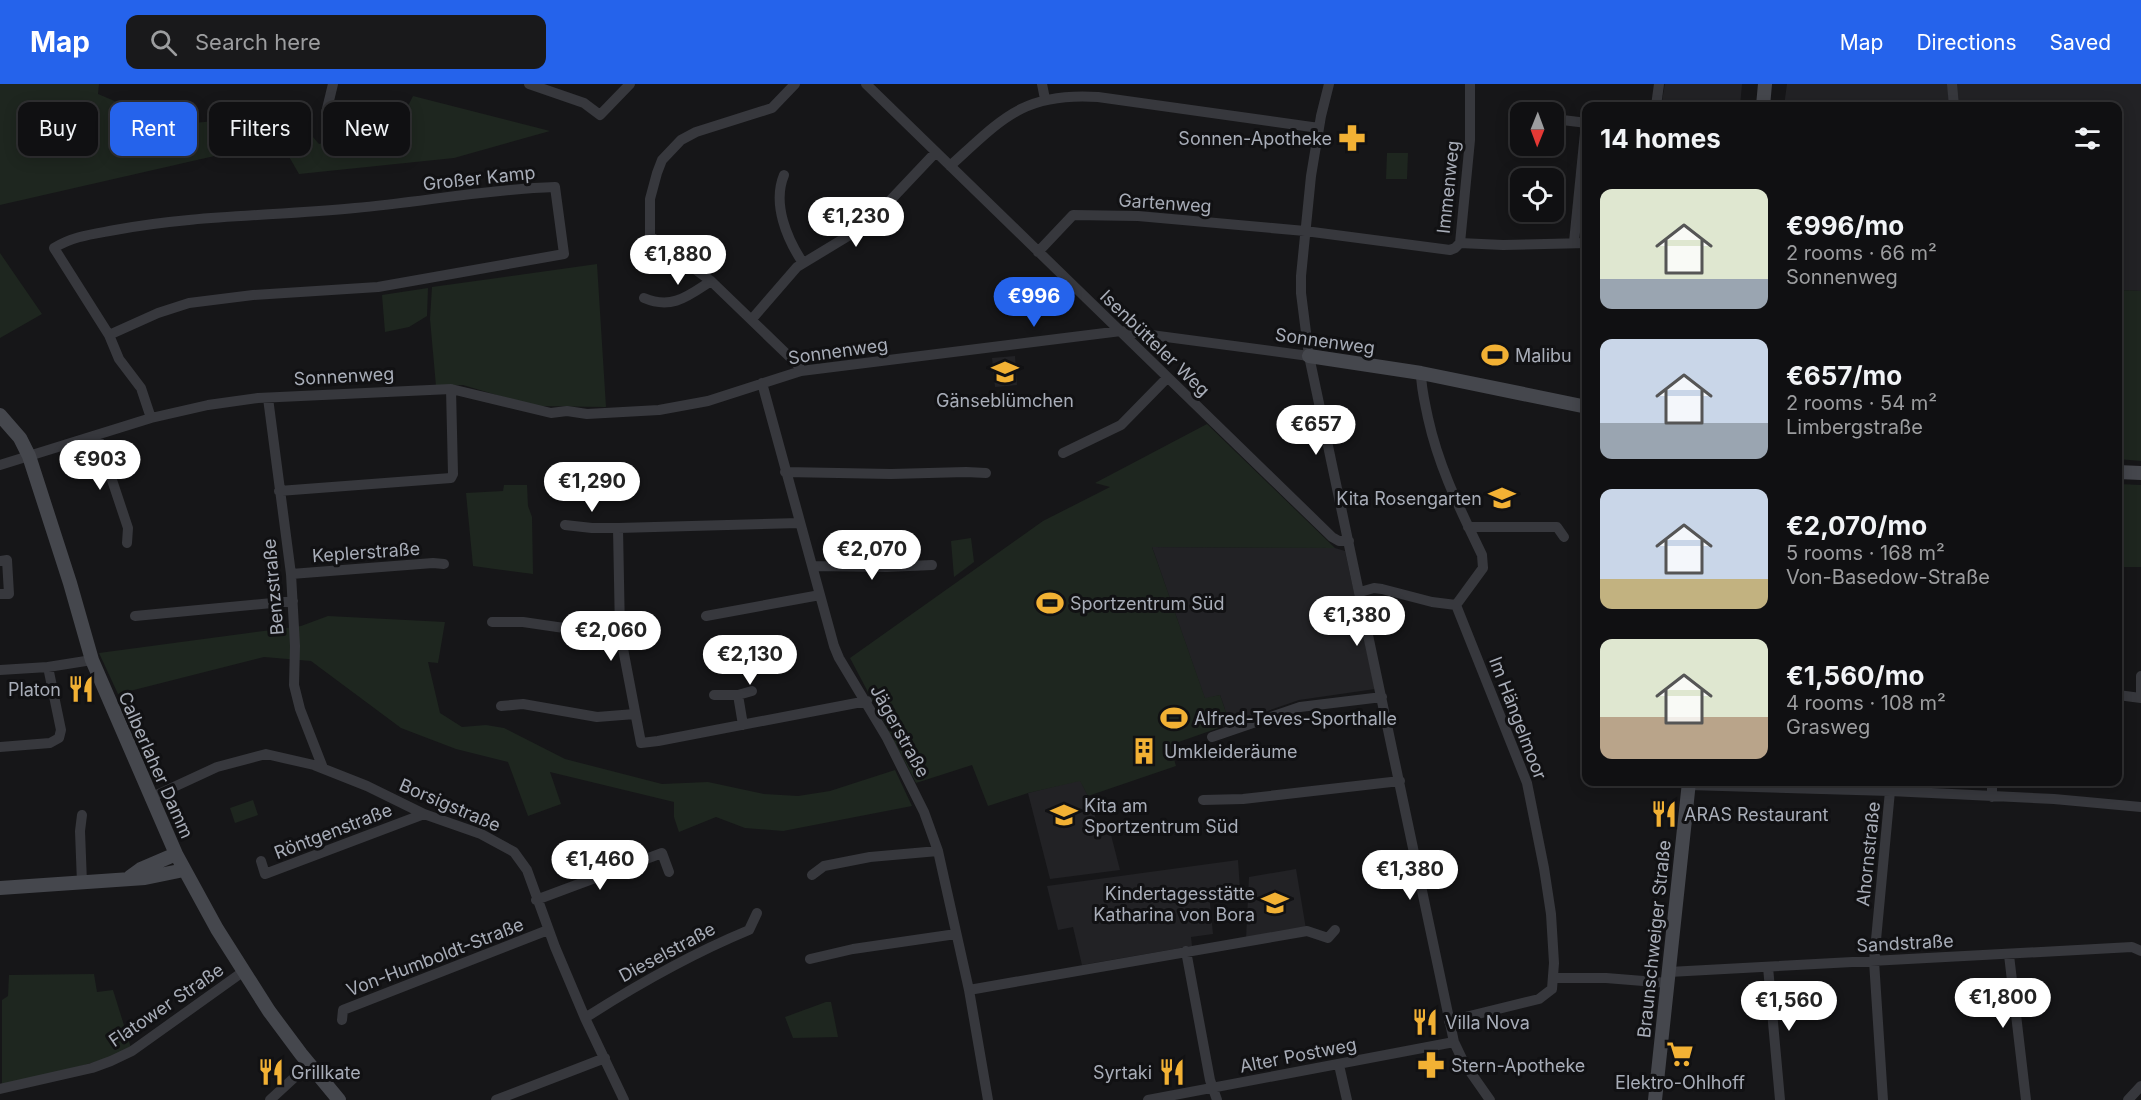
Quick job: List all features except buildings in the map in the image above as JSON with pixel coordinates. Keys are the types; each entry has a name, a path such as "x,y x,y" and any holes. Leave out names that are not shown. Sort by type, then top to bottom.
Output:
{"street":[{"path":"328,102 333,84"},
{"path":"529,84 584,103 600,115 630,84"},
{"path":"795,84 772,108 696,132 681,140 662,160 650,199 650,236 711,281 798,364 801,371"},
{"name":"Isenbütteler Weg","path":"866,84 1332,537 1339,541 1349,541"},
{"path":"1042,84 1045,99"},
{"path":"1329,84 1319,128 1305,231 1301,293 1309,356 1454,1042 1464,1062 1490,1100"},
{"name":"Immenweg","path":"1305,231 1450,250 1455,248 1460,243 1470,140 1470,84"},
{"path":"1657,102 1659,84"},
{"path":"1763,102 1765,84"},
{"path":"1952,84 1954,102"},
{"path":"951,166 1021,107 1045,99 1078,95 1319,128"},
{"path":"1564,120 1582,122"},
{"path":"752,319 774,292 803,263 863,227 936,152"},
{"path":"1574,242 1582,169"},
{"path":"784,175 779,195 781,213 793,248 803,263"},
{"name":"Großer Kamp","path":"109,336 158,313 189,303 243,296 378,287 564,254 555,188 512,188 303,213 151,223 67,239 54,248 109,336 119,359 141,388 152,418"},
{"name":"Gartenweg","path":"1038,252 1073,215 1138,216 1305,231"},
{"path":"1460,243 1516,245 1582,243"},
{"path":"644,298 656,303 682,301 711,281"},
{"name":"Sonnenweg","path":"0,465 152,418 208,405 268,398 451,389 550,413 567,411 587,414 659,410 708,401 801,371 1121,331 1421,372 1582,406"},
{"path":"1360,592 1374,588 1382,589 1432,602 1456,605 1483,568 1482,555 1444,475 1435,450 1421,387 1421,372"},
{"path":"1063,453 1121,425 1167,378"},
{"name":"Jägerstraße","path":"762,383 834,645 839,658 867,702 916,796 938,851 969,990 988,1100"},
{"path":"279,491 451,478 453,474 451,389"},
{"name":"Benzstraße","path":"268,398 291,574 294,685 300,709 322,768"},
{"name":"Calberlaher Damm","path":"0,415 20,438 29,456 92,660 176,854 213,923 284,1032 339,1100"},
{"path":"97,435 128,528 128,543"},
{"path":"785,472 891,474 966,471 986,473"},
{"path":"2122,472 2141,473"},
{"path":"565,525 618,528 799,523"},
{"path":"1468,526 1557,527 1564,537"},
{"path":"618,528 620,633 640,743 867,702"},
{"path":"0,561 7,560 9,594 0,594"},
{"name":"Keplerstraße","path":"291,574 444,564"},
{"path":"813,566 932,565"},
{"path":"706,616 820,595"},
{"path":"135,616 293,602"},
{"name":"Im Hängelmoor","path":"1456,605 1527,783 1551,914 1554,978"},
{"path":"492,622 523,622 606,634 620,633"},
{"path":"0,670 48,667 92,660"},
{"path":"0,747 50,742 59,738 62,730 48,667"},
{"path":"2122,696 2141,698 2141,676"},
{"path":"714,695 752,691"},
{"path":"738,694 742,725"},
{"path":"1212,737 1300,707 1382,697"},
{"path":"501,706 523,704 597,717 635,714"},
{"name":"Borsigstraße","path":"150,798 217,767 266,754 322,768 367,786 424,814 481,834 514,852 527,870 536,900 585,1018 624,1100"},
{"path":"1203,800 1243,798 1400,781"},
{"name":"Braunschweiger Straße","path":"1655,1100 1665,979 1689,786"},
{"path":"1876,786 1890,791 2054,799 2141,807"},
{"path":"1992,786 1992,797"},
{"name":"Ahornstraße","path":"1883,1100 1874,960 1890,791"},
{"name":"Röntgenstraße","path":"261,861 265,874 424,814"},
{"path":"82,815 80,831 82,883"},
{"path":"812,874 824,866 870,857 938,851"},
{"path":"536,900 662,853 669,872"},
{"path":"128,878 141,869 176,854"},
{"path":"0,888 145,878 184,870"},
{"name":"Dieselstraße","path":"585,1018 671,966 749,930 757,913"},
{"name":"Von-Humboldt-Straße","path":"342,1020 343,1010 548,930"},
{"path":"969,990 1307,931 1328,938 1335,930"},
{"path":"810,959 956,934"},
{"name":"Sandstraße","path":"1665,979 1768,967 1874,960 2009,955 2132,947 2141,951"},
{"path":"1186,951 1210,1080 1217,1100"},
{"path":"2009,955 2026,1100"},
{"path":"1768,967 1780,1100"},
{"name":"Flatower Straße","path":"0,1089 92,1068 132,1051 244,971"},
{"path":"1449,1021 1539,999 1552,988 1554,978 1665,979"},
{"name":"Alter Postweg","path":"1148,1100 1454,1042"},
{"path":"496,1100 605,1058"},
{"path":"270,1100 309,1064"},
{"path":"1339,1065 1347,1100"},
{"path":"2128,1100 2141,1086"}],"shaded area":[{"path":"0,84 99,84 98,94 117,102 110,102 110,156 197,156 197,123 209,122 209,156 214,156 0,205"},
{"path":"1665,84 1742,84 1740,102 1662,101"},
{"path":"1787,84 2141,84 2141,291 2122,290 2122,102 1785,102"},
{"path":"413,96 550,131 454,158 299,174 289,156 311,156 311,135 319,144 323,143 323,156 410,156 410,102"},
{"path":"1387,153 1408,153 1407,179 1386,179"},
{"path":"0,253 42,314 0,338"},
{"path":"597,264 606,407 533,406 463,385 436,386 430,319 432,287"},
{"path":"428,288 427,316 409,327 385,332 382,295"},
{"path":"2122,290 2141,291 2141,461 2122,459"},
{"name":"Gänseblümchen","path":"1015,356 1017,385 995,387 992,358"},
{"name":"Sportzentrum Süd","path":"1207,424 1335,548 1152,547 1205,698 1220,695 1230,724 1170,745 1176,766 1088,796 1080,781 1028,793 988,806 972,765 916,783 850,658 1043,521 1110,487 1095,483"},
{"path":"2122,484 2141,485 2141,567 2122,567"},
{"path":"504,485 527,485 528,506 532,517 533,574 473,566 466,493 503,491"},
{"path":"971,538 974,562 954,577 951,541"},
{"path":"1152,547 1335,548 1345,551 1375,689 1299,700 1230,724 1220,695 1205,699"},
{"path":"328,616 445,622 438,663 428,662 440,713 462,727 486,725 504,728 565,759 662,784 708,782 764,794 798,796 830,791 895,770 912,806 783,831 745,828 716,817 679,832 674,817 674,802 550,772 561,804 528,816 508,762 456,749 401,728 311,661 264,657 118,694 99,653 301,626"},
{"name":"Kita am Sportzentrum Süd","path":"1080,780 1101,834 1111,835 1120,870 1050,879 1028,793"},
{"path":"253,800 258,815 235,823 230,808"},
{"path":"1238,860 1240,889 1209,893 1213,934 1191,937 1192,946 1082,965 1073,927 1058,930 1047,886"},
{"name":"Kindertagesstätte Katharina von Bora","path":"1296,869 1306,929 1246,939 1249,877"},
{"path":"94,974 97,992 113,990 132,1051 2,1089 2,1000 8,996 9,975"},
{"path":"831,1002 838,1037 793,1038 785,1017"}],"place":[{"name":"Sonnen-Apotheke","path":"1352,138"},
{"name":"Malibu","path":"1495,355"},
{"name":"Gänseblümchen","path":"1005,372"},
{"name":"Kita Rosengarten","path":"1502,498"},
{"name":"Sportzentrum Süd","path":"1050,603"},
{"name":"Platon","path":"81,689"},
{"name":"Alfred-Teves-Sporthalle","path":"1174,718"},
{"name":"Umkleideräume","path":"1144,751"},
{"name":"ARAS Restaurant","path":"1664,814"},
{"name":"Kita am Sportzentrum Süd","path":"1064,815"},
{"name":"Kindertagesstätte Katharina von Bora","path":"1275,903"},
{"name":"Villa Nova","path":"1425,1022"},
{"name":"Elektro-Ohlhoff","path":"1680,1054"},
{"name":"Stern-Apotheke","path":"1431,1065"},
{"name":"Grillkate","path":"271,1072"},
{"name":"Syrtaki","path":"1172,1072"}]}
